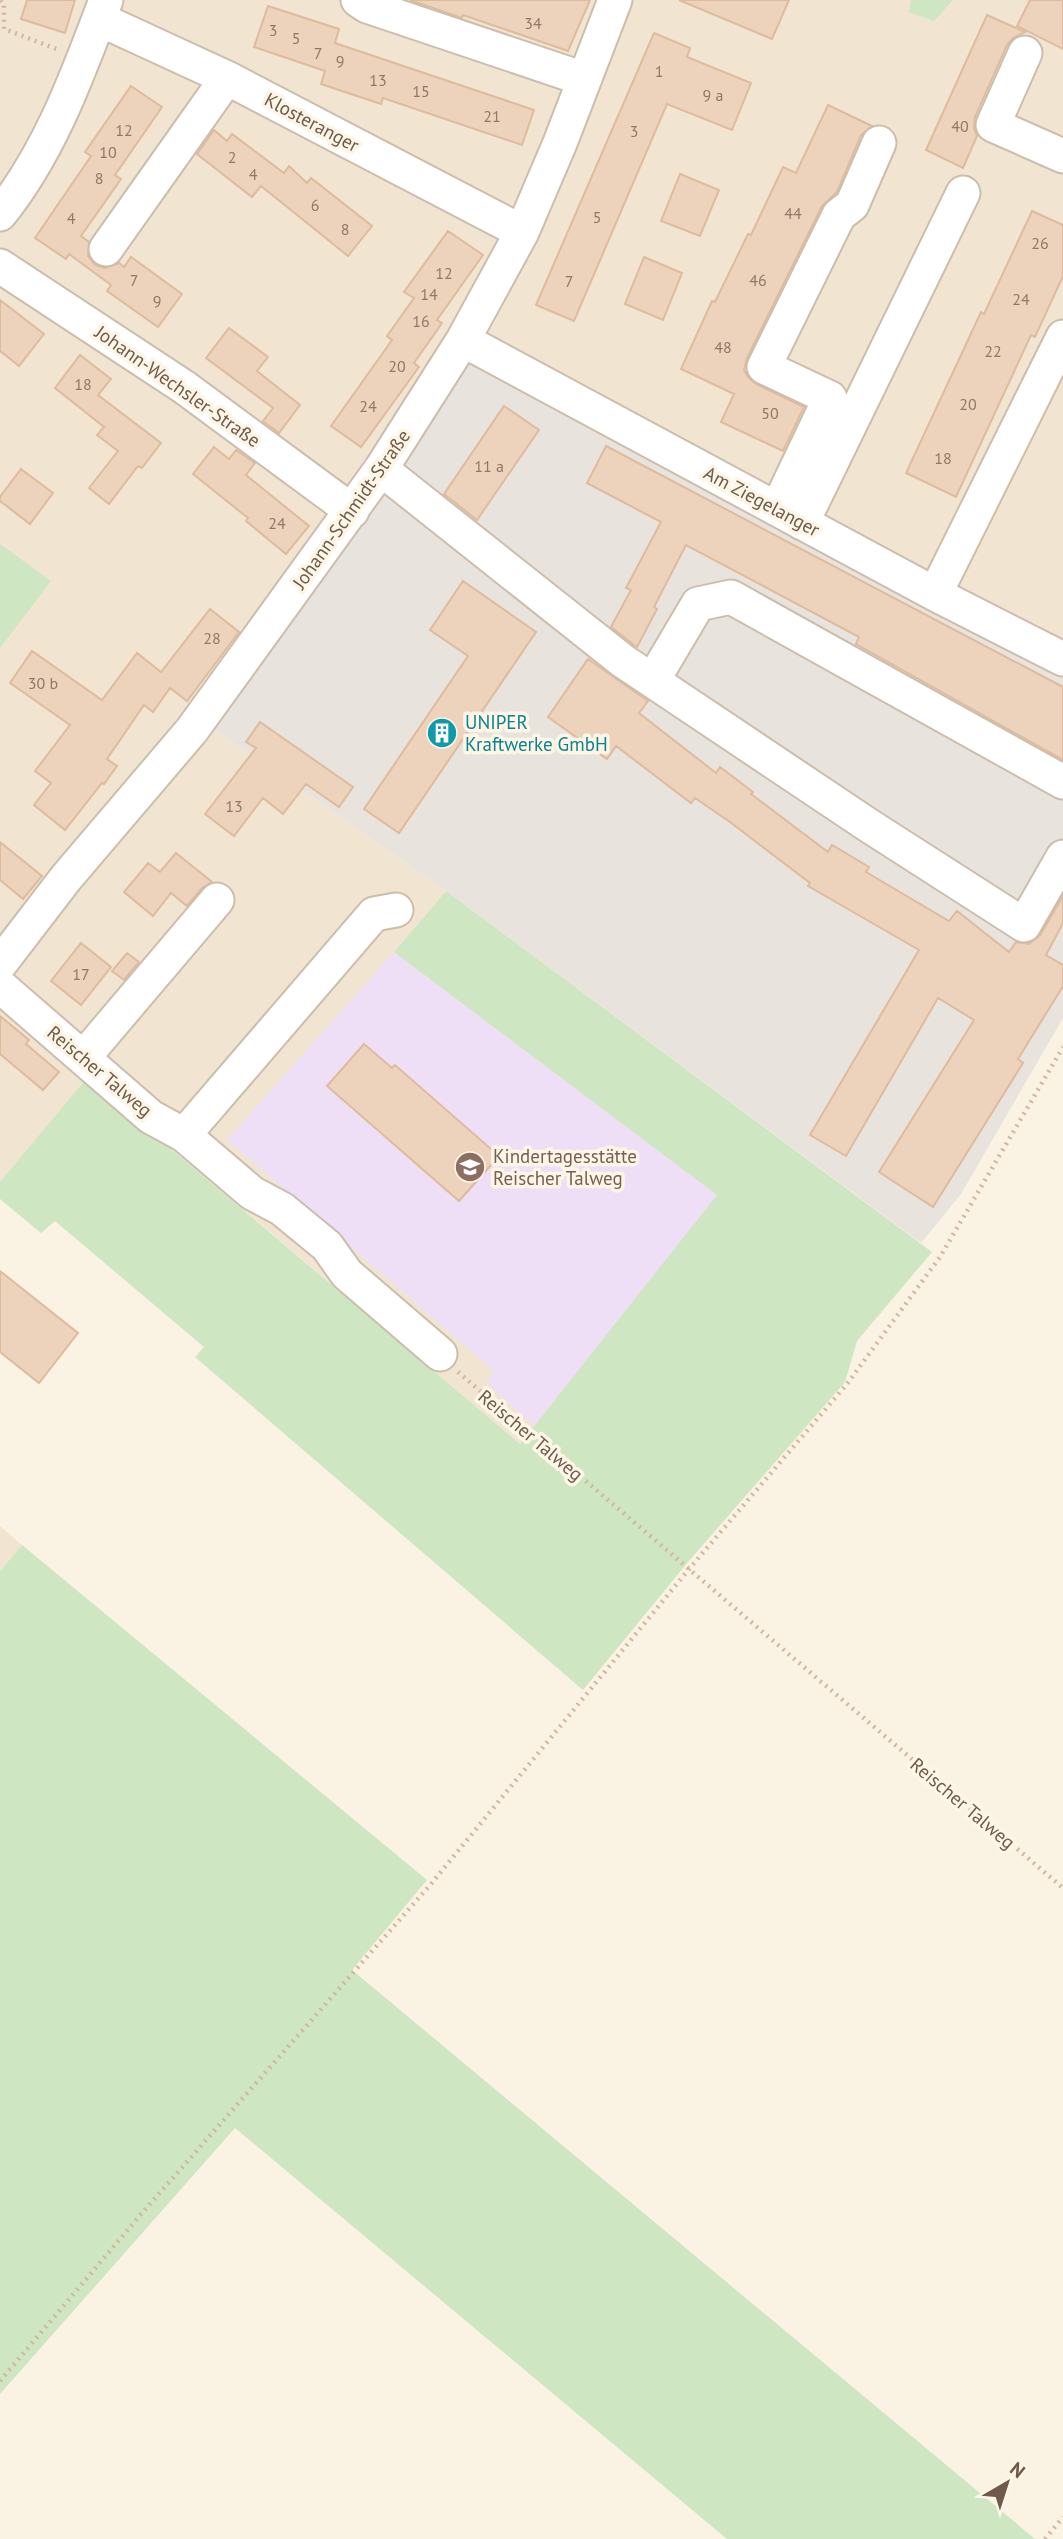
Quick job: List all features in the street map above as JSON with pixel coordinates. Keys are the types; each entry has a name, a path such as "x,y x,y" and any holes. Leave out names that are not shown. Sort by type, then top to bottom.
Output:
{"street":[{"path":"358,0 367,6 584,79"},
{"name":"Johann-Schmidt-Straße","path":"0,964 66,878 192,730 381,469 463,340 522,232 615,0"},
{"path":"0,214 22,187 49,139 102,10"},
{"name":"Klosteranger","path":"102,10 522,232"},
{"path":"1025,52 993,125 1063,156"},
{"path":"106,249 227,78"},
{"path":"790,516 830,398 764,368 839,215 852,205 879,143"},
{"path":"790,516 963,193"},
{"name":"Johann-Wechsler-Straße","path":"0,266 184,387 352,512"},
{"path":"935,594 1063,337"},
{"name":"Am Ziegelanger","path":"463,340 935,594 1063,659"},
{"path":"381,469 624,661 868,825 1024,925 1063,857"},
{"path":"653,680 698,604 731,597 1063,782"},
{"path":"83,1058 217,900"},
{"path":"184,1135 374,914 396,910"},
{"name":"Reischer Talweg","path":"0,986 152,1117 184,1135 252,1193 282,1209 327,1246 347,1274 440,1354"}],"path":[{"path":"1,0 4,3 4,29 82,60"},
{"path":"0,2381 142,2213 430,1884 688,1569 847,1384 940,1257 1063,1047"},
{"name":"Reischer Talweg","path":"440,1354 467,1381 1063,1888"},
{"path":"1045,2539 1063,2517"}],"shaded area":[{"path":"0,0 1063,0 1063,674 351,504 0,258"},
{"path":"0,275 346,513 0,935"},
{"name":"UNIPER Kraftwerke GmbH","path":"464,344 1063,674 1063,1018 961,1194 921,1243 446,891 210,726"},
{"path":"210,726 446,891 394,952 718,1195 520,1444 88,1078 0,1182 0,981"},
{"name":"Kindertagesstätte Reischer Talweg","path":"394,952 718,1195 534,1426 487,1383 493,1370 227,1140"},
{"path":"0,1526 22,1545 0,1571"}],"green space":[{"path":"911,0 953,0 934,21 909,12"},
{"path":"0,544 51,581 0,648"},
{"path":"446,891 932,1252 857,1341 845,1382 688,1562 583,1690 195,1357 204,1347 55,1221 41,1233 0,1199 0,1182 87,1078 520,1444 717,1195 394,952"},
{"path":"22,1545 427,1880 352,1970 1035,2539 727,2539 235,2128 0,2394 0,1571"}],"building":[{"path":"27,0 75,0 65,33 21,19"},
{"path":"410,0 590,0 568,51"},
{"path":"679,0 789,0 772,39"},
{"path":"1030,0 1063,0 1063,49 1017,26"},
{"path":"268,6 339,29 335,43 534,110 522,145 383,98 381,104 321,84 325,71 254,47"},
{"path":"987,15 1025,32 1013,38 1007,45 975,117 974,128 977,136 963,168 926,150"},
{"path":"654,33 690,48 687,57 751,83 732,130 667,104 574,321 536,305"},
{"path":"131,86 162,107 115,175 121,179 81,236 89,242 88,256 95,265 105,268 119,263 124,267 131,257 182,294 158,327 107,291 111,285 69,254 66,259 35,238 91,156 85,152"},
{"path":"828,105 872,126 861,135 837,192 822,206 747,358 744,370 756,384 804,407 783,451 721,422 734,394 681,369 712,301 715,302 748,234 751,235 783,167 796,173"},
{"path":"214,130 227,141 232,134 284,173 289,166 307,183 311,178 372,226 348,256 261,186 252,197 197,154"},
{"path":"680,174 719,190 700,236 661,221"},
{"path":"1032,211 1063,225 1063,276 1035,337 1031,335 956,497 906,473 981,312 984,314"},
{"path":"448,231 483,255 437,320 442,323 414,363 419,367 361,447 331,426 392,340 387,336 414,298 404,292"},
{"path":"644,257 682,273 663,320 625,304"},
{"path":"0,300 44,334 19,366 0,351"},
{"path":"229,328 268,357 257,371 300,405 279,433 263,421 273,408 206,358"},
{"path":"80,355 111,379 98,395 161,443 142,468 138,466 109,504 89,488 118,451 97,435 104,427 55,388"},
{"path":"504,406 539,430 477,520 444,494"},
{"path":"606,446 1063,687 1063,760 856,644 859,637 686,545 654,607 657,609 637,647 634,645 611,627 631,590 626,588 661,522 587,483"},
{"path":"214,447 229,459 236,450 255,463 246,475 309,526 286,554 246,521 248,518 193,474"},
{"path":"21,469 53,493 30,524 0,501 0,497"},
{"name":"UNIPER Kraftwerke GmbH","path":"463,581 536,632 399,833 364,809 468,656 430,630"},
{"path":"210,609 239,632 187,701 170,688 153,712 144,705 107,759 117,766 65,830 34,805 51,783 35,771 70,725 10,683 32,651 102,700 137,653 161,672"},
{"path":"588,659 648,701 639,713 716,773 720,767 828,852 832,845 869,867 866,872 949,921 957,911 1009,952 1016,942 1029,944 1040,935 1063,896 1063,923 1046,955 1063,965 1063,986 1018,1059 1023,1063 933,1207 879,1172 974,1020 938,998 846,1156 810,1135 919,950 808,886 810,883 730,822 695,798 691,803 616,746 607,759 548,717"},
{"path":"260,722 353,787 339,807 306,784 283,814 263,798 234,836 205,814 256,748 246,742"},
{"path":"0,842 42,876 23,899 0,880"},
{"path":"176,853 212,882 202,888 187,906 171,893 153,916 124,892 148,863 160,872"},
{"path":"81,943 111,967 81,1005 51,981"},
{"path":"127,953 139,962 124,980 112,971"},
{"path":"0,1016 29,1040 26,1044 59,1072 43,1090 0,1054"},
{"path":"364,1044 392,1068 395,1065 499,1156 459,1201 327,1086"},
{"path":"0,1271 78,1333 39,1383 0,1352"}],"place":[{"name":"UNIPER Kraftwerke GmbH","path":"442,733"},
{"name":"Kindertagesstätte Reischer Talweg","path":"470,1167"}]}
